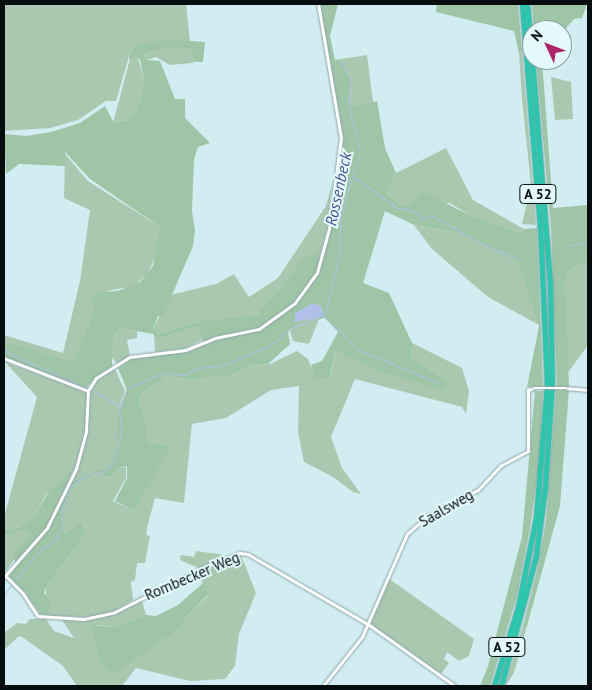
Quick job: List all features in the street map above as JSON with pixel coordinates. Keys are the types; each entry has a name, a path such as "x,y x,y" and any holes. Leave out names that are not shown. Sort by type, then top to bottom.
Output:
{"highway":[{"name":"A 52","path":"494,686 518,607 536,518 547,385 540,227 522,4"},
{"name":"A 52","path":"527,4 528,20"},
{"name":"A 52","path":"501,686 536,556 544,503 552,402 550,283 533,70"}],"street":[{"path":"4,576 46,528 78,465 86,431 88,391 96,378 130,358 186,350 215,338 259,329 295,303 314,278 329,229 341,138 318,4"},
{"path":"4,358 88,391"},
{"name":"Saalsweg","path":"323,686 357,646 368,624 401,542 414,527 440,508 478,490 500,466 528,451 528,390 534,388 566,388 588,390"},
{"name":"Rombecker Weg","path":"4,576 23,593 38,616 84,619 113,613 142,596 244,553 368,624 455,686"}],"green space":[{"path":"4,4 186,4 190,41 167,39 130,53 116,101 106,101 78,120 50,128 4,131"},
{"path":"319,4 338,4 330,36 335,60 341,59 351,77 349,107 377,101 385,148 396,173 387,193 402,206 408,205 422,191 469,215 522,233 524,229 537,228 543,386 527,387 539,326 518,262 461,233 414,225 385,211 363,283 389,293 412,343 411,359 445,379 447,386 443,390 384,373 335,351 330,378 315,379 311,365 322,361 338,332 325,318 296,325 288,332 290,344 268,364 250,366 225,378 218,375 197,380 164,377 142,393 139,400 146,426 146,442 171,446 134,511 115,501 127,478 127,466 119,468 110,478 98,474 88,478 67,493 63,531 66,534 82,520 85,535 46,587 44,593 51,601 46,616 40,614 25,593 9,577 16,565 13,555 29,537 28,532 21,530 9,535 4,534 4,530 16,528 32,519 50,490 75,467 66,486 87,473 109,467 118,440 118,411 127,390 118,368 131,359 187,351 203,342 197,327 159,339 153,334 120,328 115,332 112,367 94,379 86,388 21,366 4,356 4,341 73,362 95,309 91,302 98,292 118,291 140,282 153,266 160,227 90,179 65,152 65,166 19,164 6,174 4,134 27,136 51,132 80,123 105,106 114,123 129,120 138,109 144,81 140,60 138,57 129,60 130,53 138,45 167,39 205,42 203,62 193,62 191,48 160,49 144,55 147,60 160,61 175,99 185,99 185,118 210,143 198,147 194,159 192,211 195,231 193,246 163,316 158,316 153,329 157,334 203,320 260,315 258,311 282,287 305,255 322,255 331,213 343,138"},
{"path":"437,4 518,4 522,52 519,53 514,31 436,12"},
{"path":"532,4 587,4 582,18 574,19 572,21 533,20"},
{"path":"191,47 193,63 170,65 156,57 147,60 144,55 160,49"},
{"path":"522,52 536,225 522,224 531,185 519,53"},
{"path":"367,55 373,102 349,107 351,77 341,59"},
{"path":"138,57 144,81 138,109 129,120 113,123 130,59"},
{"path":"537,70 543,70 543,73 553,208 588,205 588,261 569,271 565,277 569,387 557,387 551,227"},
{"path":"551,77 571,82 573,119 555,120"},
{"path":"446,148 473,200 524,229 522,233 469,215 450,203 402,206 387,193 396,173"},
{"path":"65,154 88,181 160,227 156,255 148,273 134,286 107,291 95,309 73,363 4,341 4,335 63,353 80,281 90,210 64,198"},
{"path":"332,183 327,229 320,255 305,256 282,287 258,311 261,315 203,320 156,334 153,329 170,295 216,284 234,274 249,297 278,278 326,206"},
{"path":"414,225 461,233 518,262 539,325 488,297 432,249"},
{"path":"588,261 588,345 567,374 565,277 569,271"},
{"path":"319,319 309,344 293,341 290,331 296,325"},
{"path":"197,327 202,340 186,348 155,352 154,334 159,339"},
{"path":"120,328 137,331 137,338 127,340 130,356 118,364 112,358 112,350 115,332"},
{"path":"412,343 462,368 469,391 466,414 462,407 355,379 331,437 342,468 361,494 353,492 333,477 304,462 298,432 299,386 271,390 226,418 192,424 184,503 155,498 147,528 146,535 150,536 145,563 137,563 135,580 131,582 133,600 117,610 93,617 46,616 46,587 85,535 82,520 66,534 63,531 67,493 88,478 98,474 110,478 119,468 126,467 126,478 113,501 134,511 170,446 146,442 146,426 139,400 142,393 163,377 197,380 218,375 225,378 250,366 270,364 297,351 308,359 314,374 331,376 335,351 356,359 445,379 411,359"},
{"path":"5,362 89,393 96,381 115,369 125,391 118,411 118,440 109,467 87,473 69,486 78,468 75,467 46,495 32,519 16,528 4,530 4,517 37,397"},
{"path":"556,390 569,390 560,506 527,626 523,626 538,567 546,521"},
{"path":"535,391 543,391 539,465 530,528 517,596 490,686 480,686 488,666 522,537"},
{"path":"21,530 28,532 29,537 4,574 4,534"},
{"path":"196,551 225,555 226,557 201,569 180,560 181,555 194,557"},
{"path":"241,555 256,593 239,634 235,666 225,679 190,681 136,668 122,686 77,686 63,666 22,637 19,636 4,650 4,633 17,623 26,624 30,619 46,619 54,631 74,638 62,620 110,616 141,598 146,615 114,627 96,625 111,674 180,629 186,617 208,596 198,573"},
{"path":"388,578 474,639 469,656 459,661 447,652 444,659 449,663 441,674 373,626 370,621"},
{"path":"203,583 208,595 186,617 180,629 111,675 99,660 91,625 114,627 146,615 156,616 178,605"},
{"path":"523,626 527,626 514,673 505,686"}],"water":[{"path":"313,303 322,307 323,317 295,322 295,313"}],"waterway":[{"name":"Rossenbeck","path":"289,329 325,314 339,256 341,214 360,152 349,107 350,77 340,61"},
{"path":"354,177 397,208 411,210 425,219 432,216 487,246 522,261"},
{"path":"568,246 588,241"},
{"path":"324,317 359,350 441,384"},
{"name":"Rossenbeck","path":"128,388 164,373 184,375 197,368 224,365 271,345 287,331"},
{"path":"4,347 8,353 87,388"},
{"path":"93,391 121,406"},
{"name":"Rossenbeck","path":"15,581 41,549 56,540 61,527 64,500 70,487 88,474 102,473 114,463 121,429 119,411 125,392"},
{"name":"Rossenbeck","path":"4,595 11,585"}]}
